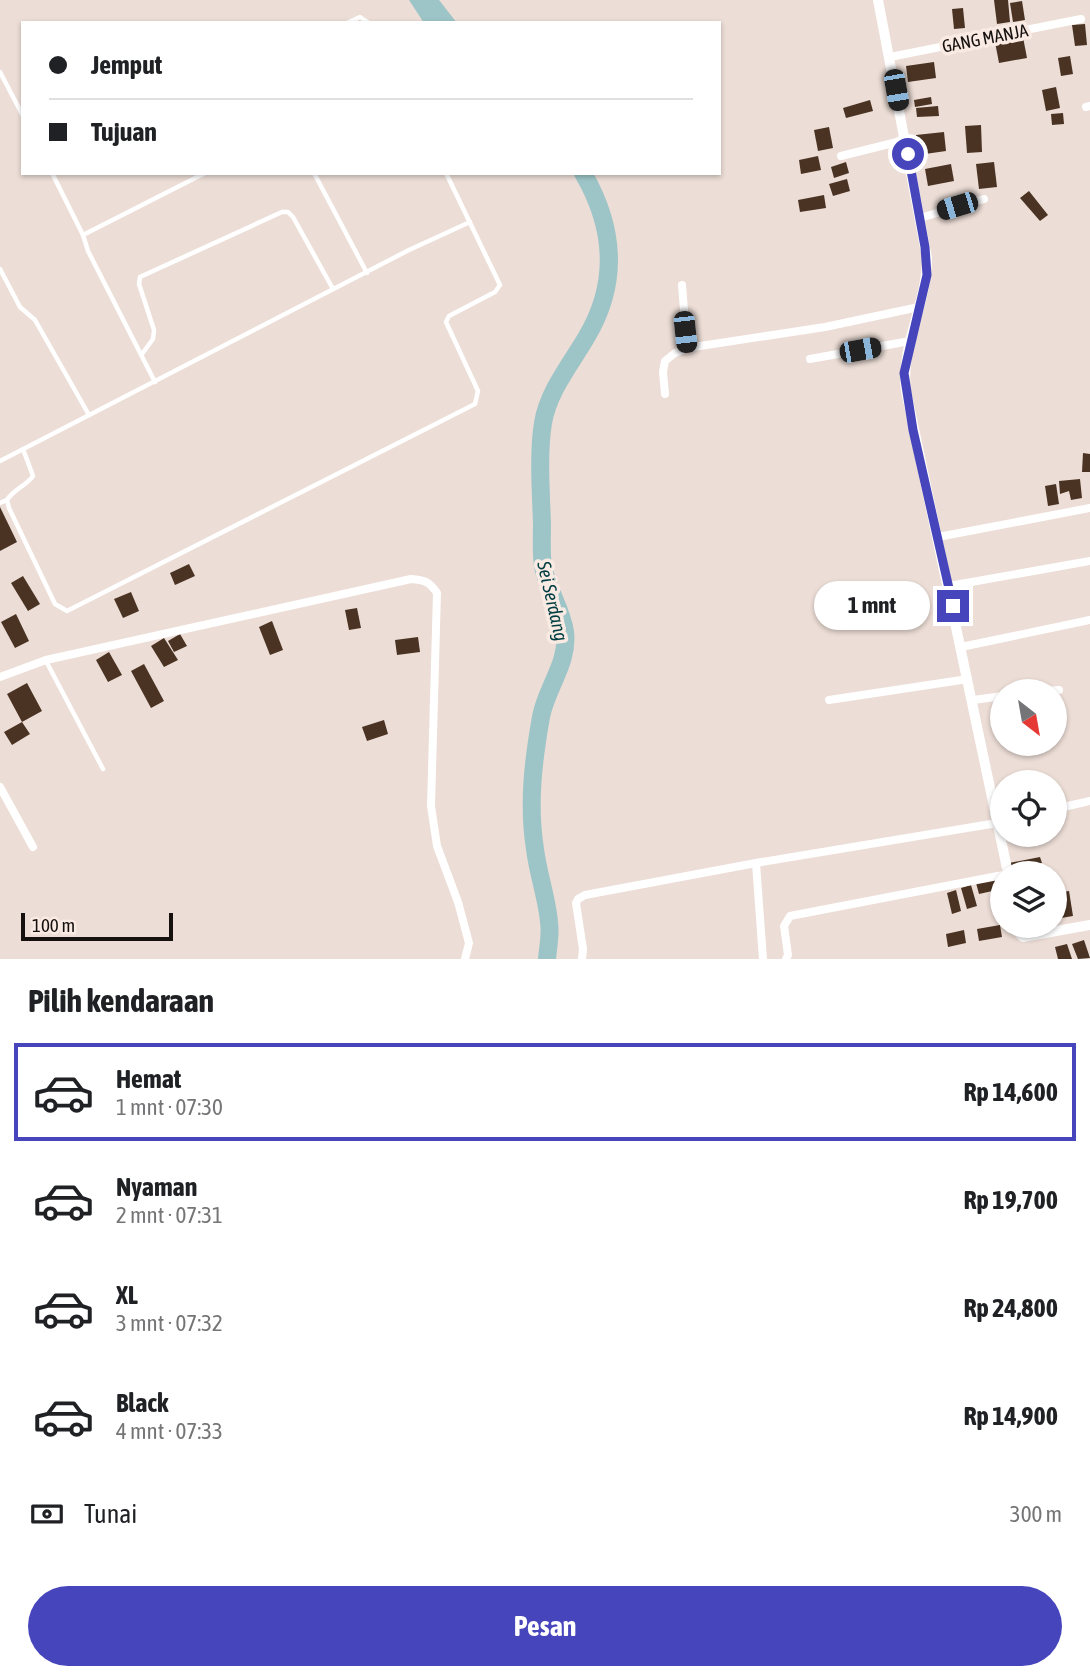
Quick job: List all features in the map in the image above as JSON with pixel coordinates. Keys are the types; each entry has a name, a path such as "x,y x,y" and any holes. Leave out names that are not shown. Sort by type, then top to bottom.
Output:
{"street":[{"path":"878,0 927,258 927,275 904,373 906,391 990,778"},
{"name":"GANG MANJA","path":"890,57 1081,19"},
{"path":"841,156 905,140"},
{"path":"919,218 984,199"},
{"path":"682,285 687,348"},
{"path":"665,394 665,361 687,348 825,327 919,307"},
{"path":"810,359 910,341"},
{"path":"938,537 1090,509"},
{"path":"949,586 1090,561"},
{"path":"0,677 46,660 411,579 431,583 437,593 431,806 436,846 458,902 469,943 465,959"},
{"path":"961,648 1090,620"},
{"path":"829,700 968,679"},
{"path":"972,700 990,698"},
{"path":"0,787 33,847"},
{"path":"1067,807 1090,802"},
{"path":"582,959 576,902 580,897 756,863 990,824"},
{"path":"756,863 763,959"},
{"path":"786,959 788,955 784,926 790,916 990,878"},
{"path":"1067,929 1090,925"}],"lane":[{"path":"0,72 21,113"},
{"path":"53,175 83,235 88,251 155,382"},
{"path":"83,235 201,175"},
{"path":"315,175 367,273"},
{"path":"7,500 55,604 67,611 475,404 478,391 446,322 449,316 495,292 500,285 447,175"},
{"path":"142,354 153,339 155,330 139,284 141,277 282,212 289,212 293,217 333,289"},
{"path":"0,461 409,250 470,222"},
{"path":"0,269 20,307 40,328 89,415"},
{"path":"0,503 28,483 33,476 23,449"},
{"path":"46,660 103,769"}],"water":[{"path":"409,0 439,0 455,21 423,21"}],"building":[{"path":"994,0 1008,0 1010,22 997,24"},
{"path":"1022,1 1025,20 1013,22 1010,3"},
{"path":"963,8 965,28 954,29 952,9"},
{"path":"1085,24 1087,45 1075,46 1072,25"},
{"path":"1023,37 1027,58 999,63 995,42"},
{"path":"1070,56 1073,74 1061,76 1058,58"},
{"path":"934,62 936,78 908,82 906,66"},
{"path":"1056,87 1060,108 1046,111 1042,90"},
{"path":"931,97 932,104 915,107 914,100"},
{"path":"870,100 873,111 846,118 843,108"},
{"path":"938,106 939,116 917,117 916,108"},
{"path":"1063,113 1064,124 1052,125 1051,114"},
{"path":"981,125 982,152 967,153 965,126"},
{"path":"829,127 833,148 818,151 814,130"},
{"path":"944,132 946,151 918,155 916,135"},
{"path":"818,156 821,170 801,174 799,160"},
{"path":"846,162 849,173 834,178 831,167"},
{"path":"994,162 997,187 979,189 976,164"},
{"path":"951,164 954,181 928,186 925,169"},
{"path":"847,179 850,191 833,196 829,184"},
{"path":"1029,191 1048,215 1040,221 1020,198"},
{"path":"824,195 826,208 800,212 798,200"},
{"path":"1083,453 1090,454 1090,472 1082,472"},
{"path":"1080,479 1082,498 1071,500 1069,491 1060,494 1059,481"},
{"path":"1056,484 1059,504 1048,506 1045,486"},
{"path":"0,507 17,542 0,551"},
{"path":"189,564 195,576 175,585 170,573"},
{"path":"23,576 40,604 28,611 11,583"},
{"path":"131,592 139,611 123,618 114,599"},
{"path":"357,608 361,628 349,630 345,610"},
{"path":"16,614 29,641 15,648 1,622"},
{"path":"272,621 283,650 270,655 259,627"},
{"path":"180,634 187,646 174,652 168,641"},
{"path":"418,637 420,652 397,655 395,640"},
{"path":"164,638 178,660 164,667 151,646"},
{"path":"109,652 122,675 108,682 96,660"},
{"path":"144,664 164,701 151,708 131,671"},
{"path":"27,683 42,711 22,722 7,694"},
{"path":"384,720 388,734 367,741 362,727"},
{"path":"22,722 30,734 12,745 4,732"},
{"path":"1040,857 1041,861 1019,861"},
{"path":"990,879 990,892 979,894 976,883"},
{"path":"971,885 977,906 967,909 961,888"},
{"path":"956,890 961,911 952,914 947,893"},
{"path":"1067,891 1073,916 1067,917"},
{"path":"990,927 990,938 996,938 979,941 977,929"},
{"path":"964,930 966,943 948,947 946,934"},
{"path":"1084,940 1090,958 1078,959 1072,944"},
{"path":"1067,944 1072,959 1058,959 1055,947"}],"waterway":[{"name":"Sei Serdang","path":"547,959 550,927 536,858 532,783 541,717 564,654 565,632 543,566 541,447 543,423 550,400 597,317 608,276 607,235 602,214 584,175"}],"route":[{"path":"908,154 927,258 927,275 904,373 913,430 953,606"}]}
